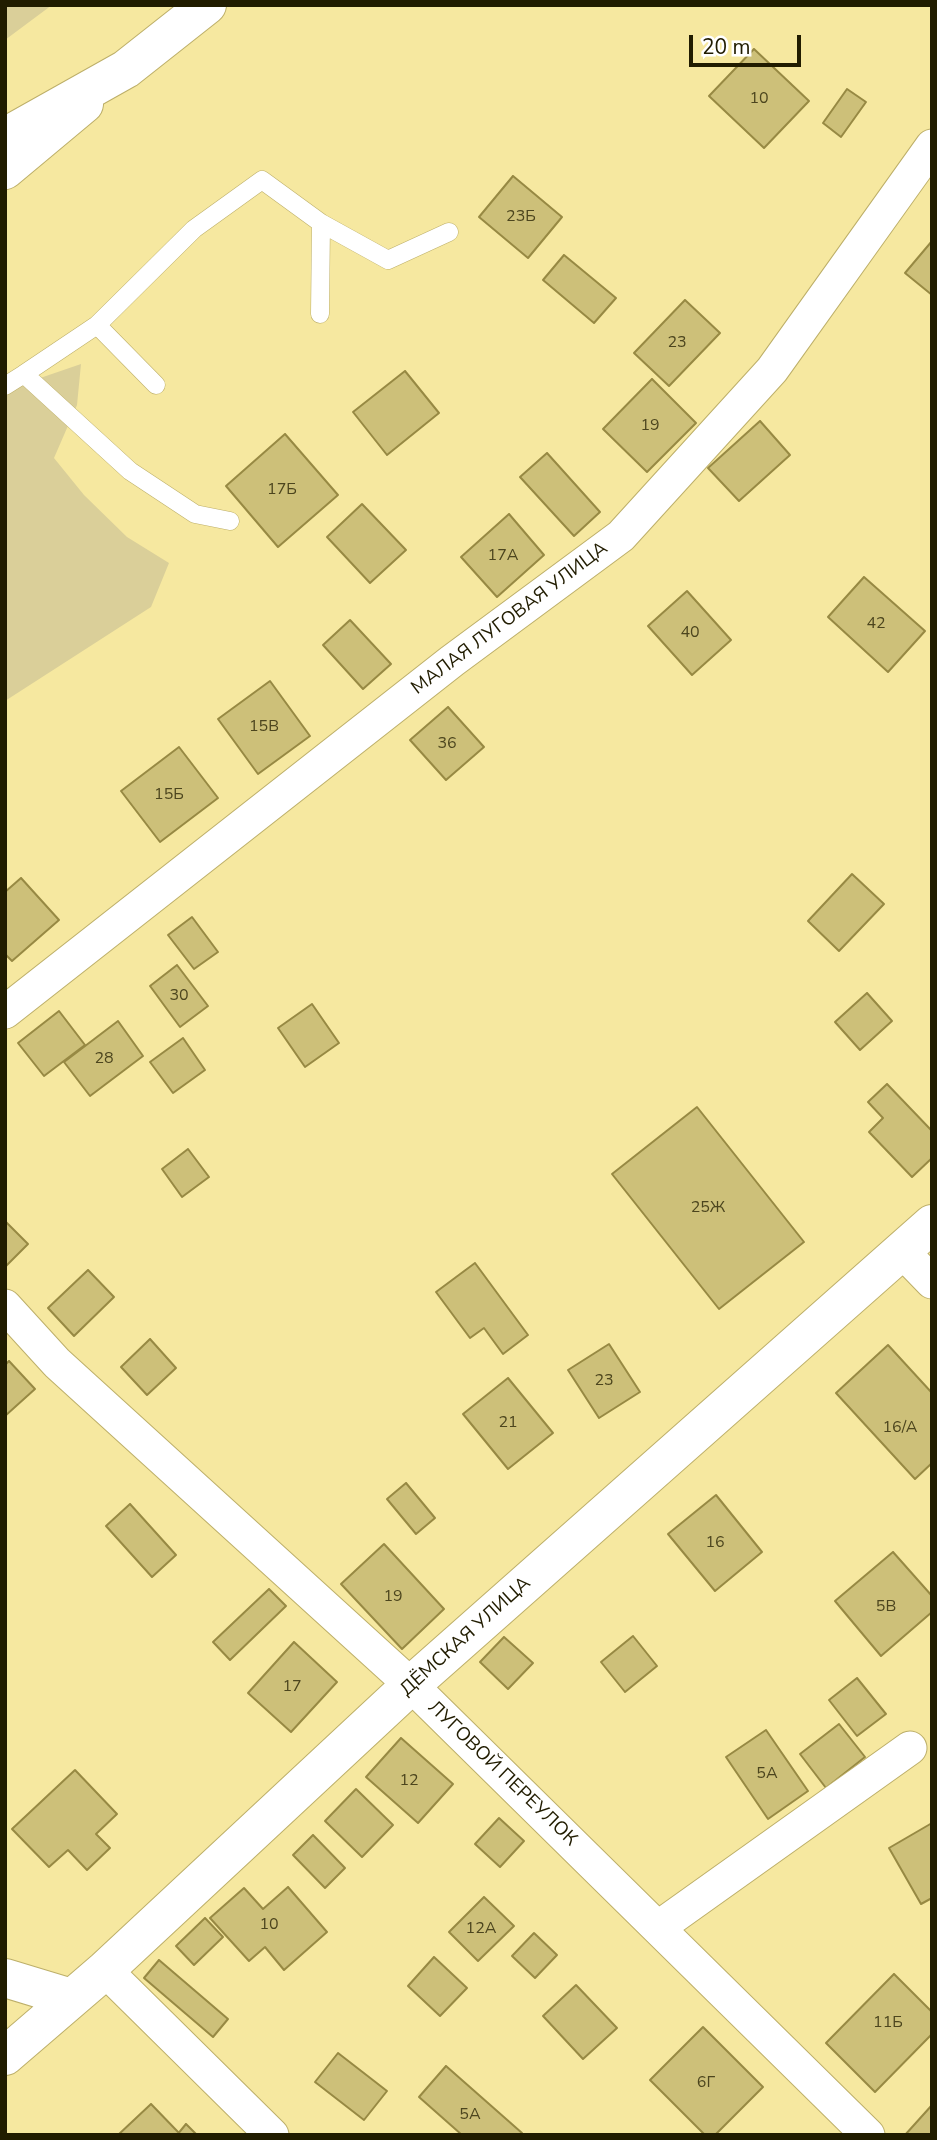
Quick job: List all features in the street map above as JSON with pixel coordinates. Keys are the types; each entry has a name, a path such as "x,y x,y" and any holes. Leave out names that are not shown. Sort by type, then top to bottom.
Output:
{"street":[{"path":"5,170 207,5"},
{"path":"5,137 126,69"},
{"name":"МАЛАЯ ЛУГОВАЯ УЛИЦА","path":"5,1012 452,661 621,536 772,370 932,146"},
{"name":"ДЁМСКАЯ УЛИЦА","path":"5,2056 105,1970 411,1685 932,1224"},
{"path":"902,1251 932,1282"},
{"name":"ЛУГОВОЙ ПЕРЕУЛОК","path":"5,1306 57,1363 411,1685 868,2135"},
{"path":"659,1927 910,1748"},
{"path":"105,1970 272,2135"},
{"path":"5,1978 71,1998"}],"lane":[{"path":"5,386 97,325 194,229 262,180 321,223 388,260 449,232"},
{"path":"320,314 321,223"},
{"path":"97,325 156,385"},
{"path":"24,374 130,471 195,514 230,521"}],"shaded area":[{"path":"5,5 52,5 5,40"},
{"path":"81,364 77,405 54,458 84,495 127,537 169,563 151,607 5,701 5,394 14,387"}],"building":[{"path":"754,49 809,101 764,148 709,96"},
{"path":"847,89 866,102 841,137 823,123"},
{"path":"513,176 562,217 528,258 479,217"},
{"path":"932,241 932,295 905,273"},
{"path":"564,255 616,298 594,323 543,280"},
{"path":"685,300 720,333 669,386 634,353"},
{"path":"405,371 439,413 387,455 353,412"},
{"path":"652,379 696,423 647,472 603,429"},
{"path":"760,421 790,455 739,501 708,468"},
{"path":"285,434 338,495 278,547 226,486"},
{"path":"547,453 600,512 574,536 520,477"},
{"path":"362,504 406,550 370,583 327,537"},
{"path":"509,514 544,555 497,597 461,557"},
{"path":"864,577 925,631 888,672 828,617"},
{"path":"687,591 731,640 692,675 648,626"},
{"path":"350,620 391,664 363,689 323,645"},
{"path":"270,681 310,736 258,774 218,719"},
{"path":"448,707 484,747 446,780 410,740"},
{"path":"179,747 218,798 160,842 121,791"},
{"path":"852,874 884,904 839,951 808,921"},
{"path":"21,878 59,920 12,961 5,954 5,892"},
{"path":"192,917 218,952 194,969 168,935"},
{"path":"177,965 208,1006 180,1027 150,986"},
{"path":"867,993 892,1021 860,1050 835,1022"},
{"path":"312,1004 339,1043 305,1067 278,1028"},
{"path":"59,1011 85,1045 44,1076 18,1043"},
{"path":"118,1021 143,1056 90,1096 64,1062"},
{"path":"183,1038 205,1070 173,1093 150,1062"},
{"path":"887,1084 932,1131 932,1158 912,1177 869,1132 883,1118 868,1102"},
{"path":"697,1107 804,1242 719,1309 612,1174"},
{"path":"188,1149 209,1177 182,1197 162,1169"},
{"path":"5,1221 28,1244 6,1266 5,1265"},
{"path":"475,1263 528,1335 503,1354 484,1328 470,1338 436,1292"},
{"path":"88,1270 114,1297 74,1336 48,1308"},
{"path":"150,1339 176,1368 147,1395 121,1367"},
{"path":"609,1344 640,1392 599,1418 568,1370"},
{"path":"888,1345 932,1393 932,1463 915,1479 836,1393"},
{"path":"9,1361 35,1389 5,1416 5,1365"},
{"path":"508,1378 553,1433 508,1469 463,1414"},
{"path":"406,1483 435,1518 416,1534 387,1499"},
{"path":"716,1495 762,1552 715,1591 668,1534"},
{"path":"130,1504 176,1555 152,1577 106,1526"},
{"path":"384,1544 444,1609 402,1649 341,1584"},
{"path":"893,1552 932,1596 932,1612 881,1656 835,1601"},
{"path":"269,1589 286,1606 230,1660 213,1642"},
{"path":"633,1636 657,1666 625,1692 601,1662"},
{"path":"504,1637 533,1663 508,1689 480,1662"},
{"path":"294,1642 337,1682 291,1732 248,1693"},
{"path":"857,1678 886,1714 857,1736 829,1700"},
{"path":"839,1724 865,1757 826,1788 800,1754"},
{"path":"766,1730 808,1791 768,1819 726,1757"},
{"path":"401,1738 453,1784 418,1823 366,1777"},
{"path":"75,1770 117,1814 96,1834 110,1848 87,1870 68,1850 49,1867 12,1829"},
{"path":"356,1789 393,1825 362,1857 325,1821"},
{"path":"499,1818 524,1841 500,1867 475,1844"},
{"path":"932,1823 932,1898 921,1904 889,1848"},
{"path":"313,1835 345,1868 325,1888 293,1855"},
{"path":"288,1887 327,1932 284,1970 265,1947 249,1961 210,1918 244,1888 263,1909"},
{"path":"484,1897 514,1926 478,1961 449,1932"},
{"path":"205,1918 223,1937 194,1965 176,1946"},
{"path":"534,1933 557,1955 535,1978 512,1956"},
{"path":"434,1957 467,1988 440,2016 408,1986"},
{"path":"159,1960 228,2019 213,2037 144,1978"},
{"path":"894,1974 932,2012 932,2034 875,2092 826,2043"},
{"path":"576,1985 617,2028 583,2059 543,2016"},
{"path":"703,2027 763,2087 715,2135 705,2135 650,2080"},
{"path":"338,2053 387,2091 364,2120 315,2082"},
{"path":"446,2066 522,2133 462,2135 419,2097"},
{"path":"151,2104 179,2133 177,2135 118,2135"},
{"path":"932,2105 932,2135 905,2135"},
{"path":"186,2124 197,2135 177,2135"}]}
